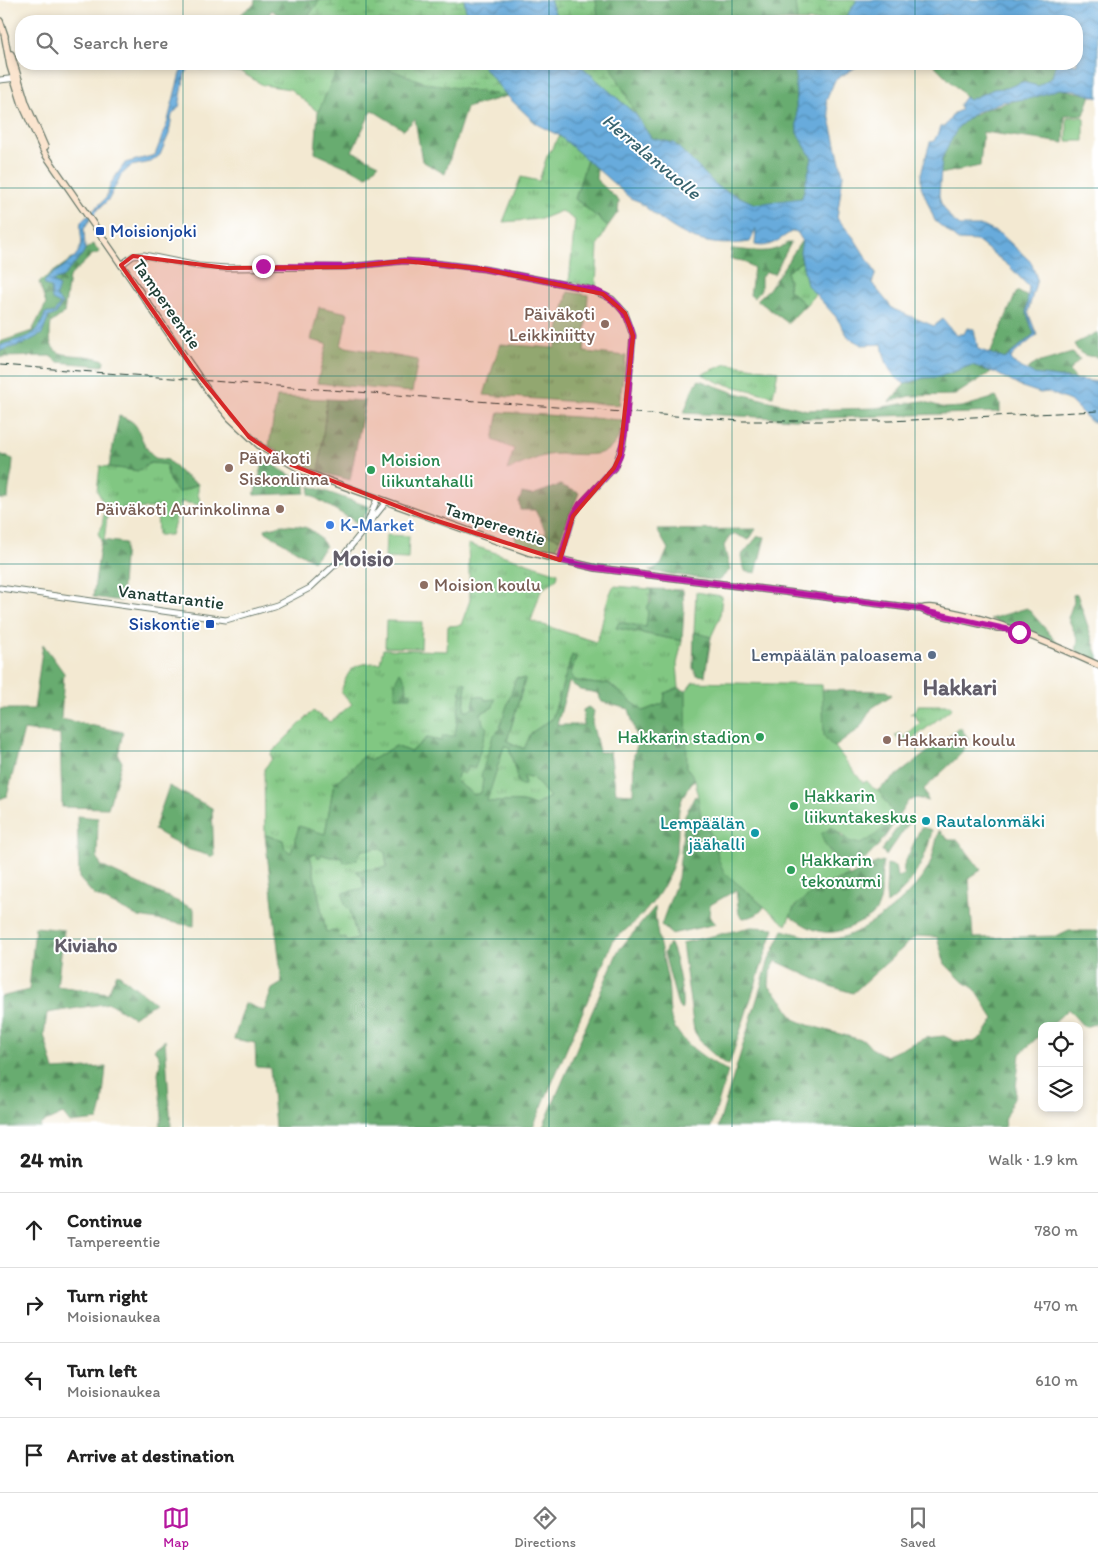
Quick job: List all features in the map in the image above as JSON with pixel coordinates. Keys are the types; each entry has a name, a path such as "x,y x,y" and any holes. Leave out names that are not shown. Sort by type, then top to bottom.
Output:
{"main road":[{"name":"Tampereentie","path":"0,21 16,78 54,166 93,226 211,395 249,437 271,454 307,473 528,552 596,568 965,614 999,623 1098,665"}],"street":[{"path":"0,80 16,78"},
{"path":"121,265 133,256 144,255 198,266 227,268 345,267 404,261 435,263 484,269 589,289 612,299 625,313 633,336 623,444 614,468 580,504 573,516 560,560"},
{"name":"Vanattarantie","path":"365,527 377,499"},
{"name":"Vanattarantie","path":"0,588 226,620 277,605 305,591 339,561 386,502"}],"highlighted area":[{"path":"133,256 227,268 345,267 404,261 484,269 603,294 625,313 633,336 620,455 614,468 573,516 560,560 425,517 289,464 249,437 192,367 121,265"}],"green space":[{"path":"255,0 320,0 309,15 278,15 272,10 268,15 240,15 254,5"},
{"path":"320,0 464,0 467,15 309,15"},
{"path":"550,0 596,0 597,15 556,15"},
{"path":"596,0 795,0 796,15 597,15"},
{"path":"795,0 857,0 847,15 796,15"},
{"path":"217,70 243,70 241,72"},
{"path":"243,70 337,70 318,112 290,89 263,85 241,72"},
{"path":"337,70 391,70 427,83 507,96 466,108 445,174 422,161 415,119 404,130 372,110 352,151 379,164 367,176 315,153 318,112"},
{"path":"391,70 486,70 507,96 427,83"},
{"path":"586,70 613,70 636,115"},
{"path":"613,70 795,70 797,133 812,158 802,199 755,204 718,187 674,143 651,138 636,115"},
{"path":"939,70 1054,70 1052,77 1038,86 1022,82 1007,88 994,89 969,100"},
{"path":"1059,89 1091,95 1084,115 1065,115 1064,143 983,132 980,166 940,174 945,150 954,132 967,120 982,111 999,105"},
{"path":"1067,117 1084,117 1084,141 1067,141"},
{"path":"560,136 587,160 575,199 608,226 598,245 596,287 569,282 575,220 561,211 541,219 503,222 521,177 539,181 547,156"},
{"path":"587,160 597,169 596,179 619,201 618,212 608,226 575,199"},
{"path":"802,240 802,261 787,272 789,290 806,305 788,323 757,300 769,289"},
{"path":"787,243 791,243 774,274 767,272 761,277 761,290 754,298 750,295 754,268 743,261 731,259 732,249 767,251 774,250"},
{"path":"93,244 100,252 92,255 69,277 64,313 51,323 50,337 52,346 57,351 63,354 104,360 103,366 58,362 50,356 0,357 0,342 32,331 46,304 39,282"},
{"path":"802,261 807,285 816,293 806,305 789,290 787,271"},
{"path":"1017,291 1028,297 1026,312 1034,334 1004,359 990,354"},
{"path":"568,292 588,295 584,352 626,356 619,405 484,395 500,344 555,348"},
{"path":"319,307 348,313 341,346 418,360 412,392 317,383 327,344 311,340"},
{"path":"1098,332 1098,357 1087,356 1081,353 1074,344"},
{"path":"1072,353 1080,359 1069,371 1076,379 1033,374 1027,369 1037,363"},
{"path":"727,364 778,371 773,396 720,383 702,374"},
{"path":"972,365 991,372 955,395 909,396 889,402 905,384 923,378 939,377"},
{"path":"699,380 732,392 807,410 875,408 922,401 945,408 962,407 996,397 1000,403 1000,412 795,419 684,413 693,388"},
{"path":"277,397 327,399 319,472 269,446"},
{"path":"327,399 365,401 350,480 319,472"},
{"path":"499,412 622,420 619,435 613,445 605,451 584,455 548,455 507,470 514,449 493,440"},
{"path":"119,416 126,418 134,424 146,447 155,458 168,460 182,474 198,484 178,493 169,480 166,464 150,463 139,471 109,467"},
{"path":"0,454 13,459 8,499 0,499"},
{"path":"264,460 306,484 305,493 254,495"},
{"path":"150,463 166,464 169,480 178,493 198,484 198,495 202,505 181,502 171,535 158,535 157,508 108,509 104,541 101,540 98,533 101,528 104,512 102,501 97,491 100,466 139,471"},
{"path":"560,485 579,493 560,539 547,534 535,510 520,510 519,502 522,493 532,495"},
{"path":"310,486 370,507 359,524 309,494"},
{"path":"282,525 308,528 326,546 313,561 266,532 265,529"},
{"path":"756,529 749,540 735,534 728,538 724,546 730,570 718,581 649,571 661,565 668,549 657,530"},
{"path":"514,531 547,534 560,539 557,549 551,553 517,544"},
{"path":"386,535 409,536 408,559 385,558"},
{"path":"758,536 765,537 756,573 745,571 741,556"},
{"path":"101,540 125,543 121,601 93,597"},
{"path":"468,544 558,573 557,579 541,590 531,621 596,642 607,601 614,586 651,589 646,628 620,622 617,628 682,641 677,664 679,688 665,693 664,703 643,711 608,683 599,684 574,681 571,674 576,657 572,655 552,719 531,733 525,749 507,741 525,680 516,678 481,793 474,795 456,781 459,771 468,767 475,767 483,725 481,713 493,707 489,700 485,700 469,711 464,711 466,683 455,736 441,741 427,738 410,752 396,746 371,761 363,756 348,773 334,783 325,834 291,853 285,849 283,840 265,835 264,769 272,759 271,753 313,711 330,722 352,704 341,692 347,677 353,668 364,664 380,663 383,649 447,651 448,626 461,625 470,600"},
{"path":"651,589 683,590 682,641 616,628 619,622 646,627 648,611 646,607 651,603"},
{"path":"696,592 722,596 720,617 711,637 694,632"},
{"path":"1077,594 1098,656 1098,662 1076,651 1078,640 1068,618 1074,601 1073,595"},
{"path":"1027,608 1058,643 990,619"},
{"path":"386,621 422,622 421,648 385,647"},
{"path":"694,632 711,637 705,676 697,675 693,668"},
{"path":"43,644 64,673 61,719 123,732 118,755 122,762 108,808 62,807 60,735 24,730 7,796 0,799 0,709 34,709"},
{"path":"572,655 576,657 571,674 574,681 599,684 608,683 643,711 664,703 665,693 679,688 686,691 687,767 695,779 682,798 678,814 678,841 668,878 645,912 614,939 533,1127 275,1127 270,1068 256,1067 255,1043 234,1039 245,1003 264,1011 272,989 282,983 265,835 283,840 285,849 291,853 299,826 325,834 334,783 348,773 363,756 371,760 396,746 410,752 427,738 441,741 443,736 455,736 462,682 466,683 464,711 469,711 473,707 474,696 484,697 485,700 495,699 493,707 481,713 483,724 487,728 475,768 468,767 464,774 459,772 456,781 474,795 481,793 483,779 481,776 493,736 499,730 516,678 525,679 507,741 524,749 531,733 552,719","holes":["569,682 581,690 597,693 602,702 629,709 638,742 634,755 633,794 616,793 610,752 599,752 592,722 594,711 588,707 583,710 584,725 557,725","504,746 509,747 519,785 525,785 524,776 532,777 550,797 534,806 523,802 487,801","379,848 385,852 387,867 356,871 362,877 364,888 343,893 345,905 350,910 357,939 347,942 345,938 339,937 337,931 326,932 310,855 316,854 320,858 321,854 330,857 341,856 344,863 356,860 362,850"]},
{"path":"400,672 406,681 407,692 411,693 411,697 395,697 395,682"},
{"name":"Hakkarin liikuntakeskus","path":"693,682 822,685 824,736 863,783 867,781 873,788 878,790 893,813 879,831 860,844 849,841 832,827 821,834 825,845 849,876 823,885 794,907 786,925 724,872 718,858 716,843 701,817 695,779 687,767 686,691"},
{"path":"822,690 886,691 892,695 872,708 859,729 835,747 824,736"},
{"path":"918,705 950,705 952,708 909,742 899,740 895,736 899,733 904,737 920,723 913,713 910,714"},
{"path":"960,727 969,739 960,755 924,789 928,801 917,798 908,801 889,831 872,852 863,860 853,865 844,866 825,845 821,834 832,827 843,838 893,813 878,790"},
{"path":"504,746 509,747 519,785 524,776 532,777 550,797 534,806 523,802 486,802"},
{"path":"169,786 212,808 214,857 187,849 154,830"},
{"path":"695,796 699,799 701,817 716,843 718,858 724,871 764,907 755,915 743,918 739,914 736,890 710,905 709,916 716,924 671,934 661,925 678,878 685,815"},
{"path":"906,815 911,820 886,856 882,850"},
{"path":"77,816 98,818 97,857 101,866 194,909 194,926 139,917 94,895 79,878"},
{"path":"921,827 932,830 922,862 911,881 887,904 887,864 895,866 897,877 903,875 904,865"},
{"path":"939,830 949,840 958,840 981,870 969,878 973,938 1058,936 1069,931 1098,931 1098,1023 1084,1027 1083,1022 1080,1022 1068,1009 1054,1022 1038,1022 1038,1037 1020,1054 1015,1095 1004,1120 1005,1127 718,1127 769,960 783,930 826,939 844,937 858,931 888,911 914,887 924,875 934,851","holes":["916,936 937,937 945,964 961,980 975,989 994,1019 983,1036 974,1042 954,1041 944,1036 925,1038 886,1056 871,1048 865,1041 808,1025 794,1019 783,1001 769,986 770,972 776,961 830,986 853,993"]},
{"path":"379,848 385,852 387,868 357,871 362,877 364,888 350,910 357,939 347,942 326,932 310,855 316,854 318,858 320,854 330,857 342,856 344,862 362,850"},
{"path":"883,861 880,902 875,912 866,920 841,930 825,932 809,927 790,916 801,901 816,890"},
{"path":"655,907 656,927 668,983 670,1015 673,1024 677,1032 690,1045 728,1071 711,1127 543,1127 618,951"},
{"path":"35,927 64,930 57,986 108,993 117,973 155,1003 133,1017 109,1003 47,1013 44,1035 54,1070 106,1067 102,1105 98,1120 70,1123 63,1114 41,1124 40,1127 0,1127 0,997 29,990"},
{"path":"751,927 774,928 729,1065 721,1061 704,1046 694,1031 682,943"},
{"path":"669,943 679,976 682,998 681,1010 678,1006 664,953"},
{"path":"165,1040 171,1127 159,1127 162,1118 158,1073 160,1064 159,1056 154,1049"}],"water":[{"path":"464,0 550,0 556,15 467,15"},
{"name":"Herralanvuolle","path":"857,0 1098,0 1098,98 1075,90 1059,89 1033,98 1001,102 976,112 958,127 942,158 939,195 941,203 952,220 960,226 983,226 1002,235 1031,262 1037,279 1028,312 1037,335 1014,354 1011,358 1013,363 1033,374 1098,382 1098,425 1089,420 1070,401 1048,392 1040,393 1019,386 996,373 972,365 939,377 923,378 905,384 891,372 882,344 862,345 849,338 836,317 807,285 800,252 802,240 797,232 793,231 771,244 761,246 755,245 756,229 750,242 732,244 702,241 676,230 638,201 630,198 560,136 538,125 507,96 486,70 586,70 636,115 651,138 674,143 718,187 755,204 802,198 812,158 797,133 795,70 851,70 835,80 826,101 843,175 837,218 854,238 876,273 872,283 893,309 934,326 943,319 955,334 964,334 967,328 974,329 978,349 1005,359 1034,334 1026,312 1029,287 1009,266 977,241 958,240 935,221 921,186 921,174 930,142 934,141 941,127 945,126 954,113 961,110 959,105 965,97 969,100 994,89 1007,88 1022,82 1038,86 1052,77 1054,70 1083,70 1083,15 847,15"},
{"path":"182,70 188,70 185,74 179,107 172,115 169,134 160,155 151,162 131,166 121,175 109,199 84,228 85,249 83,254 62,278 52,281 59,286 56,296 62,304 56,314 49,317 42,334 24,344 0,351 0,346 33,334 42,322 45,313 54,313 60,304 52,300 51,288 45,285 44,282 69,262 78,252 81,246 81,222 106,198 111,183 125,163 155,155 167,124"}],"railway":[{"path":"0,365 741,421 890,421 1098,411"}],"place":[{"name":"Moisionjoki","path":"100,231"},
{"name":"Päiväkoti Leikkiniitty","path":"605,324"},
{"name":"Päiväkoti Siskonlinna","path":"229,468"},
{"name":"Moision liikuntahalli","path":"371,470"},
{"name":"Päiväkoti Aurinkolinna","path":"280,509"},
{"name":"K-Market","path":"330,525"},
{"name":"Moision koulu","path":"424,585"},
{"name":"Siskontie","path":"210,624"},
{"name":"Lempäälän paloasema","path":"932,655"},
{"name":"Hakkarin stadion","path":"760,737"},
{"name":"Hakkarin koulu","path":"887,740"},
{"name":"Hakkarin liikuntakeskus","path":"794,806"},
{"name":"Rautalonmäki","path":"926,821"},
{"name":"Lempäälän jäähalli","path":"755,833"},
{"name":"Hakkarin tekonurmi","path":"791,870"}],"district":[{"name":"Moisio","path":"363,558"},
{"name":"Hakkari","path":"960,687"},
{"name":"Kiviaho","path":"86,945"}],"route":[{"path":"263,266 345,267 404,261 435,263 484,269 589,289 603,294 620,305 630,322 633,336 633,354 623,444 618,462 614,468 580,504 573,516 560,560 596,568 921,609 1019,632"}]}
